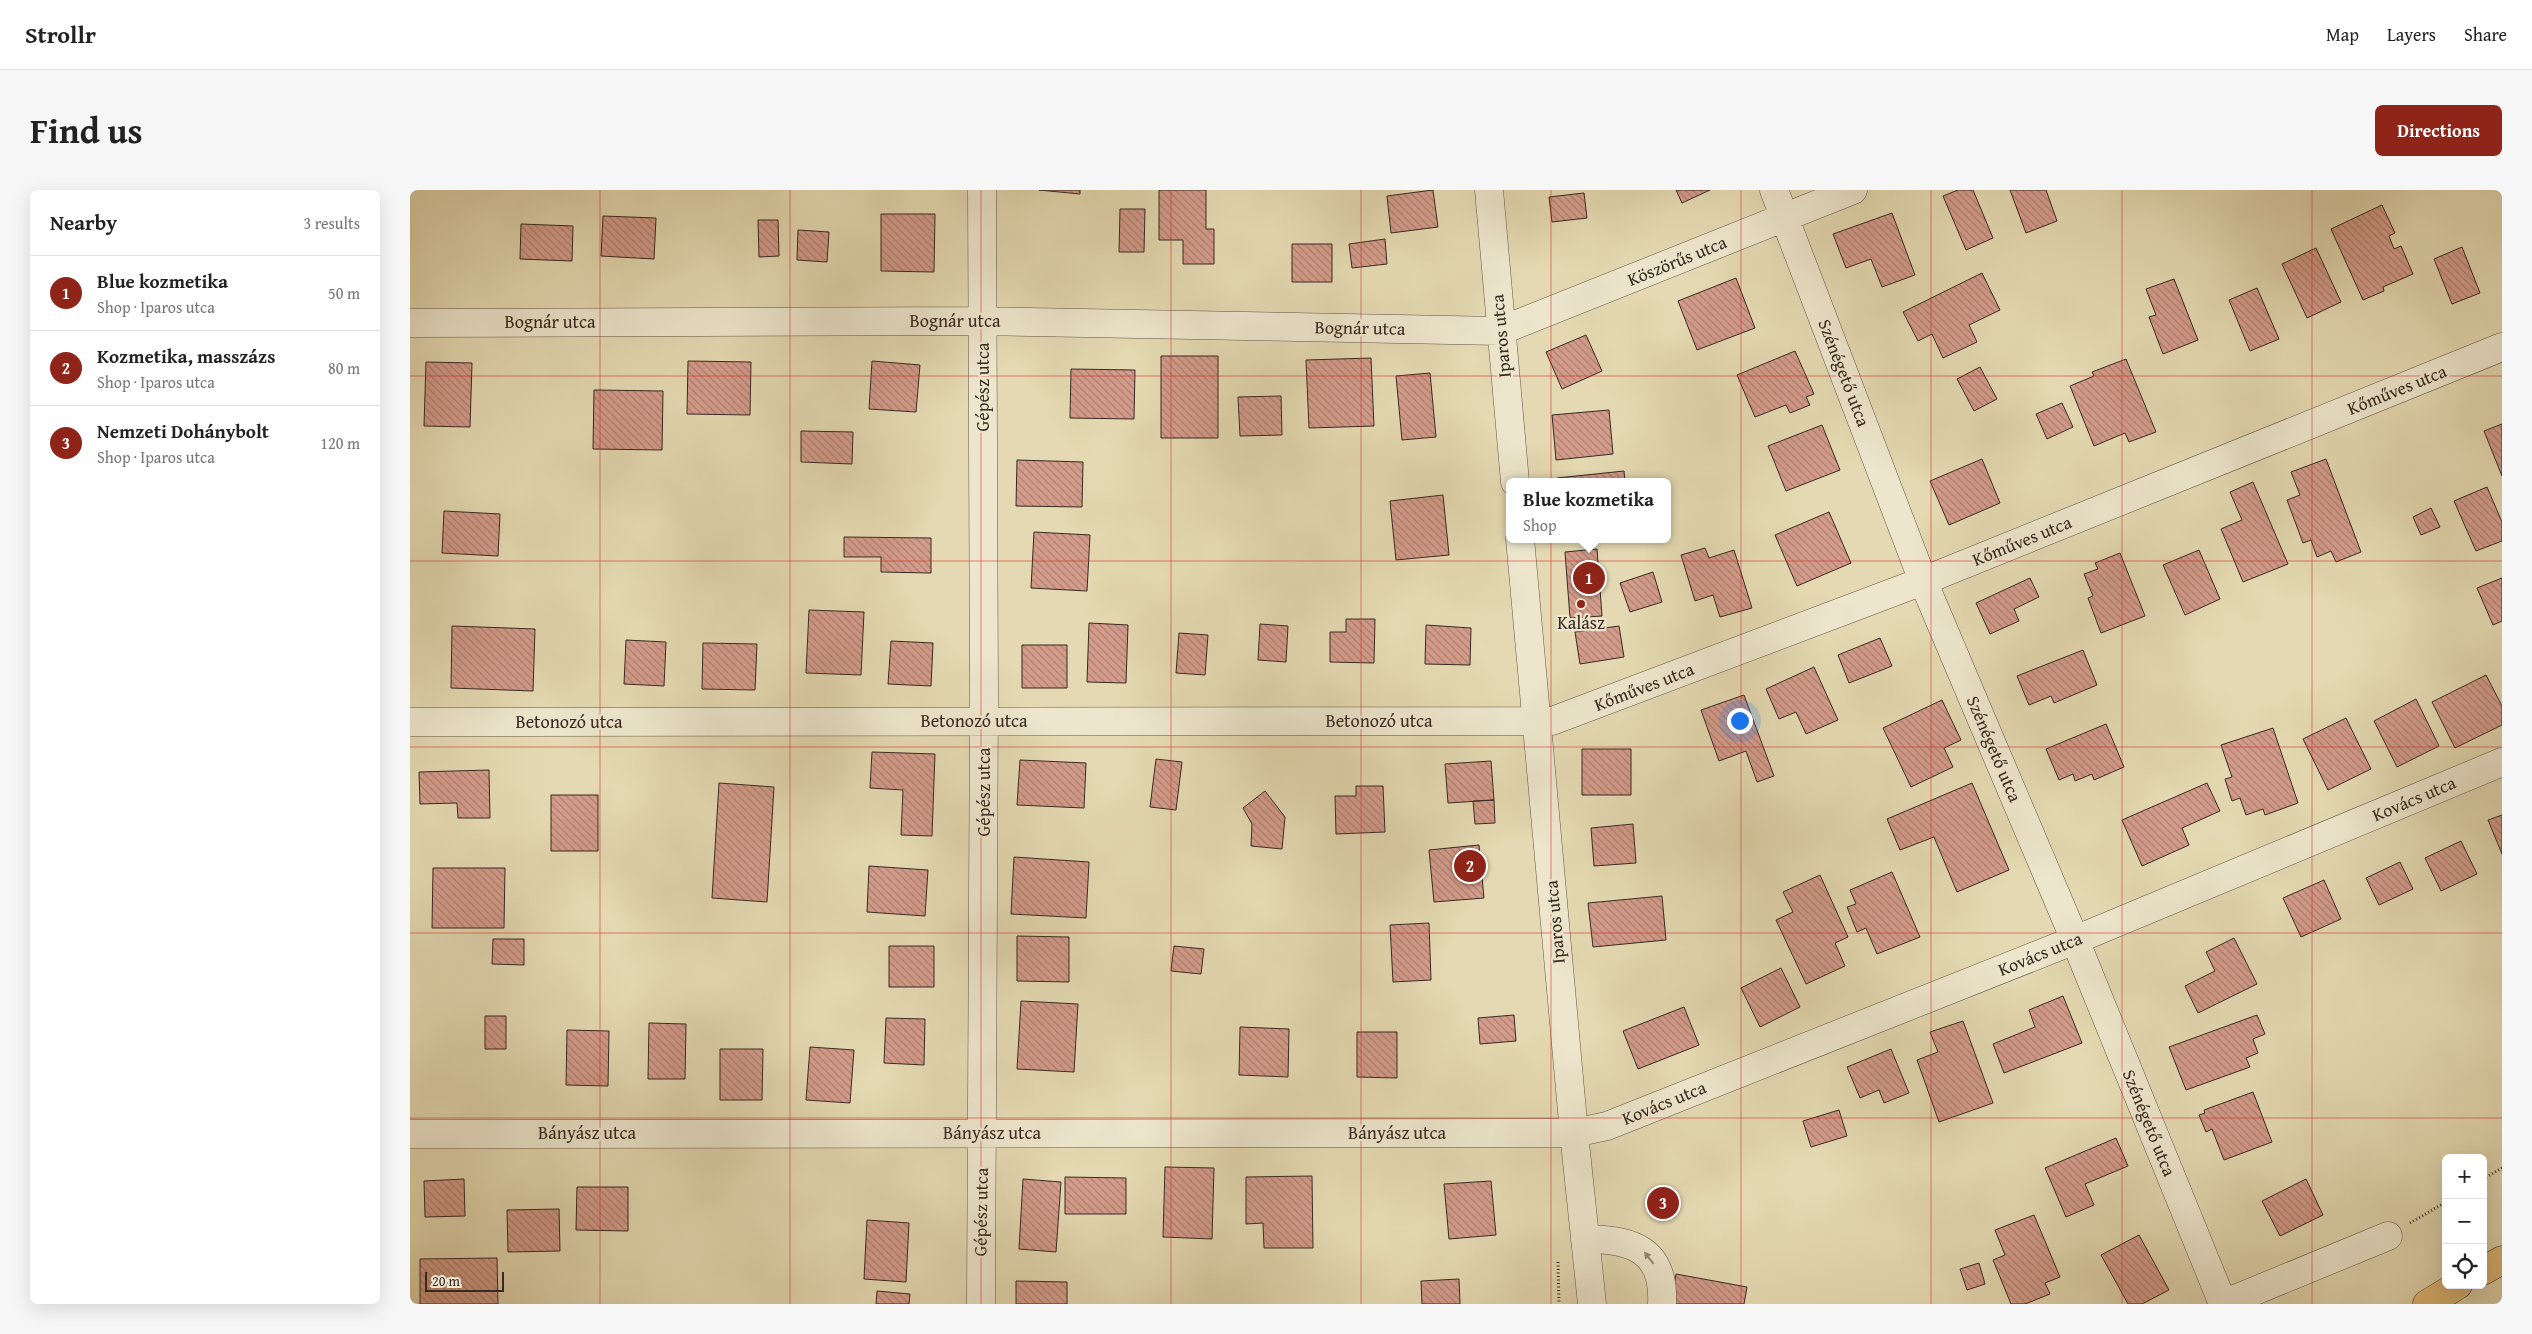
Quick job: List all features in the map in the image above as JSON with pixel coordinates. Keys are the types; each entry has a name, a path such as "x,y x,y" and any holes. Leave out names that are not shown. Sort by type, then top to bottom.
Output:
{"highway":[{"path":"2487,1268 2502,1260"},
{"path":"2427,1304 2451,1289"}],"street":[{"name":"Gépész utca","path":"981,1304 984,721 982,190"},
{"name":"Iparos utca","path":"1489,190 1500,331 1515,478"},
{"name":"Szénégető utca","path":"1774,190 1786,217 1923,581 2074,940 2223,1304"},
{"name":"Köszörűs utca","path":"1500,331 1853,190"},
{"name":"Bognár utca","path":"410,323 983,321 1500,331"},
{"name":"Kőműves utca","path":"1537,721 1552,721 1566,717 1923,581 2502,347"},
{"name":"Iparos utca","path":"1520,543 1574,1133 1592,1304"},
{"name":"Betonozó utca","path":"410,722 1537,721"},
{"name":"Kovács utca","path":"1574,1133 1607,1126 2074,940 2502,762"},
{"name":"Bányász utca","path":"410,1134 1574,1133"},
{"path":"2223,1304 2388,1236"},
{"path":"1585,1239 1607,1239 1638,1246 1649,1257 1657,1270 1662,1304"}],"path":[{"path":"2487,1177 2502,1168"},
{"path":"2388,1236 2442,1204"}],"building":[{"path":"1039,190 1080,190 1080,194"},
{"path":"1159,190 1206,190 1206,229 1214,229 1214,264 1183,264 1183,240 1159,240"},
{"path":"1433,190 1438,227 1391,233 1387,196"},
{"path":"1676,190 1710,190 1682,203"},
{"path":"1958,190 1973,190 1993,238 1966,250 1943,196"},
{"path":"2010,190 2046,190 2057,221 2026,233"},
{"path":"1584,193 1587,218 1552,222 1549,197"},
{"path":"2382,205 2395,233 2389,236 2394,249 2401,246 2413,274 2383,287 2384,291 2363,300 2331,229"},
{"path":"1120,209 1145,209 1144,252 1119,252"},
{"path":"1892,213 1915,275 1882,287 1871,259 1846,268 1833,234"},
{"path":"881,214 935,214 934,272 881,271"},
{"path":"603,216 656,218 654,259 601,256"},
{"path":"758,220 778,220 779,256 759,257"},
{"path":"521,224 573,226 572,261 520,259"},
{"path":"798,230 829,232 827,262 797,260"},
{"path":"1385,239 1387,264 1352,268 1349,244"},
{"path":"1292,244 1332,244 1332,282 1292,282"},
{"path":"2462,247 2480,293 2452,304 2434,259"},
{"path":"2316,248 2341,302 2307,318 2282,264"},
{"path":"1982,273 2000,310 1969,325 1977,342 1943,358 1932,334 1918,341 1903,312"},
{"path":"1736,278 1755,328 1697,350 1678,301"},
{"path":"2174,279 2198,340 2163,354 2149,317 2156,315 2146,289"},
{"path":"2257,288 2279,339 2250,351 2229,300"},
{"path":"1586,335 1602,371 1562,389 1546,352"},
{"path":"1795,351 1814,394 1806,397 1810,405 1790,413 1786,405 1755,417 1737,375"},
{"path":"1161,356 1218,356 1218,438 1161,438"},
{"path":"1371,358 1374,426 1309,428 1306,360"},
{"path":"2126,359 2156,432 2129,442 2125,433 2094,446 2070,386 2094,376 2092,372"},
{"path":"688,361 751,362 750,415 687,414"},
{"path":"872,361 920,365 916,412 869,409"},
{"path":"426,362 472,363 470,427 424,426"},
{"path":"1980,367 1997,399 1974,411 1957,379"},
{"path":"1071,369 1135,370 1134,419 1070,418"},
{"path":"1430,373 1436,437 1402,440 1396,376"},
{"path":"594,390 663,391 662,450 593,449"},
{"path":"1281,396 1282,435 1240,436 1238,397"},
{"path":"2062,403 2073,427 2047,439 2036,414"},
{"path":"1609,410 1613,454 1556,460 1552,415"},
{"path":"2502,424 2502,476 2484,431"},
{"path":"1822,425 1840,470 1786,491 1768,446"},
{"path":"801,431 853,432 852,464 801,462"},
{"path":"1982,459 2000,503 1949,525 1930,481"},
{"path":"2326,459 2361,552 2336,562 2331,551 2317,557 2311,540 2303,543 2287,500 2300,495 2291,472"},
{"path":"1017,460 1083,462 1082,507 1016,506"},
{"path":"1624,471 1625,478 1557,478"},
{"path":"2253,482 2288,564 2243,582 2221,529 2242,520 2230,492"},
{"path":"2487,487 2502,522 2502,541 2476,551 2454,501"},
{"path":"1443,495 1449,555 1396,560 1390,501"},
{"path":"2431,508 2440,527 2421,535 2413,517"},
{"path":"444,511 500,514 498,556 442,553"},
{"path":"1829,512 1851,563 1797,586 1775,535"},
{"path":"1034,532 1090,535 1087,591 1031,588"},
{"path":"844,537 931,538 931,573 881,572 881,557 844,557"},
{"path":"1705,548 1709,558 1734,550 1752,608 1720,617 1713,595 1695,601 1681,555"},
{"path":"1597,549 1602,616 1570,618 1565,552"},
{"path":"2199,550 2220,599 2185,615 2163,565"},
{"path":"2120,553 2145,616 2101,633 2088,598 2093,596 2084,574 2098,569 2095,563"},
{"path":"1653,572 1662,602 1630,612 1620,583"},
{"path":"2030,578 2039,597 2014,609 2019,621 1990,634 1976,603"},
{"path":"2502,578 2502,621 2493,625 2477,588"},
{"path":"809,610 864,612 861,675 806,673"},
{"path":"1346,619 1375,619 1374,663 1330,662 1330,632 1346,632"},
{"path":"1089,623 1128,625 1126,683 1087,682"},
{"path":"1260,624 1288,626 1286,662 1258,660"},
{"path":"1426,625 1471,628 1470,665 1425,664"},
{"path":"452,626 535,629 533,691 451,688"},
{"path":"1619,626 1624,657 1580,664 1575,632"},
{"path":"1179,633 1208,635 1205,675 1176,673"},
{"path":"1880,638 1892,666 1849,683 1838,655"},
{"path":"626,640 666,642 664,686 624,684"},
{"path":"891,641 933,643 931,686 888,684"},
{"path":"703,643 757,644 755,690 702,689"},
{"path":"1022,645 1067,645 1067,688 1022,688"},
{"path":"2083,650 2097,685 2054,703 2051,696 2029,705 2017,676"},
{"path":"1814,667 1838,720 1806,734 1796,712 1779,719 1766,689"},
{"path":"2486,675 2502,706 2502,725 2455,748 2432,702"},
{"path":"1744,695 1774,776 1757,782 1746,751 1719,761 1701,710"},
{"path":"2416,699 2439,746 2397,767 2374,721"},
{"path":"1942,700 1961,740 1944,748 1953,767 1911,787 1883,728"},
{"path":"2346,718 2371,769 2328,790 2303,739"},
{"path":"2106,724 2124,767 2094,780 2092,774 2075,781 2073,774 2059,780 2046,749"},
{"path":"2273,728 2298,803 2265,815 2263,809 2246,815 2240,798 2232,801 2225,779 2232,777 2221,745"},
{"path":"1582,749 1631,749 1631,795 1582,795"},
{"path":"872,752 935,754 932,836 901,835 903,790 870,788"},
{"path":"1156,759 1182,762 1176,810 1150,807"},
{"path":"1020,760 1086,763 1084,808 1017,805"},
{"path":"1491,761 1494,800 1448,803 1445,764"},
{"path":"489,770 490,818 458,818 457,803 420,804 419,772"},
{"path":"719,783 774,787 767,902 712,898"},
{"path":"1972,783 2009,870 1957,892 1934,837 1900,850 1887,819"},
{"path":"2207,783 2220,811 2182,828 2189,845 2142,866 2122,820"},
{"path":"1356,786 1383,786 1385,832 1336,834 1335,796 1356,796"},
{"path":"1265,791 1285,817 1282,849 1251,846 1252,824 1243,808"},
{"path":"551,795 598,795 598,851 551,851"},
{"path":"1494,800 1495,823 1475,824 1473,801"},
{"path":"2502,815 2502,854 2488,820"},
{"path":"1633,824 1636,863 1594,866 1591,828"},
{"path":"2461,841 2477,874 2441,891 2425,858"},
{"path":"1479,845 1484,898 1434,902 1429,850"},
{"path":"1014,857 1089,862 1086,918 1011,914"},
{"path":"2400,862 2413,889 2379,905 2366,878"},
{"path":"869,866 928,870 925,916 867,912"},
{"path":"433,868 505,868 504,928 432,928"},
{"path":"1892,872 1920,937 1877,954 1866,928 1857,932 1847,907 1856,904 1850,890"},
{"path":"1820,875 1848,937 1835,943 1845,966 1806,984 1776,920 1793,912 1783,892"},
{"path":"2324,880 2341,919 2301,937 2283,898"},
{"path":"1662,896 1666,940 1593,947 1588,903"},
{"path":"1429,923 1431,980 1393,982 1390,925"},
{"path":"1017,936 1069,937 1069,982 1017,981"},
{"path":"2234,938 2257,984 2198,1013 2185,986 2215,971 2206,952"},
{"path":"493,939 524,939 524,965 492,964"},
{"path":"889,946 934,946 934,987 889,987"},
{"path":"1174,946 1204,949 1201,974 1171,971"},
{"path":"1781,968 1800,1007 1760,1027 1741,988"},
{"path":"2063,996 2082,1043 2004,1073 1993,1044 2035,1027 2029,1010"},
{"path":"1021,1001 1078,1004 1074,1072 1017,1069"},
{"path":"1684,1007 1699,1045 1638,1069 1623,1031"},
{"path":"1514,1015 1516,1041 1480,1044 1478,1018"},
{"path":"2257,1015 2265,1034 2253,1039 2258,1053 2246,1058 2250,1067 2186,1090 2169,1047"},
{"path":"485,1016 506,1016 506,1049 485,1049"},
{"path":"886,1018 925,1019 924,1065 884,1063"},
{"path":"1963,1021 1993,1103 1939,1122 1917,1060 1938,1052 1930,1032"},
{"path":"649,1023 686,1024 685,1079 648,1079"},
{"path":"1240,1027 1289,1029 1288,1077 1239,1075"},
{"path":"567,1030 609,1031 608,1086 566,1085"},
{"path":"1357,1032 1397,1032 1397,1078 1357,1077"},
{"path":"810,1047 854,1050 850,1103 806,1100"},
{"path":"720,1049 763,1049 762,1100 720,1100"},
{"path":"1891,1049 1909,1093 1884,1103 1879,1090 1860,1098 1847,1067"},
{"path":"2253,1092 2272,1142 2224,1160 2212,1129 2206,1132 2199,1115 2205,1113 2204,1110"},
{"path":"1839,1110 1847,1136 1811,1147 1803,1121"},
{"path":"2116,1138 2128,1166 2085,1184 2094,1205 2066,1217 2045,1168"},
{"path":"1165,1167 1214,1168 1212,1239 1163,1237"},
{"path":"1312,1176 1313,1248 1264,1248 1263,1223 1246,1224 1246,1177"},
{"path":"1065,1177 1126,1178 1126,1214 1065,1214"},
{"path":"464,1179 465,1216 425,1217 424,1181"},
{"path":"1023,1179 1061,1182 1056,1252 1019,1249"},
{"path":"2306,1179 2323,1215 2280,1236 2262,1201"},
{"path":"1491,1181 1496,1235 1449,1239 1444,1184"},
{"path":"577,1187 628,1187 628,1231 576,1230"},
{"path":"1674,1192 1676,1213 1653,1215 1651,1194"},
{"path":"559,1209 560,1251 508,1252 507,1210"},
{"path":"2034,1215 2060,1277 2045,1283 2050,1294 2025,1304 2011,1304 1993,1260 2005,1255 1995,1230"},
{"path":"867,1220 909,1223 906,1282 864,1279"},
{"path":"2139,1235 2169,1290 2142,1304 2128,1304 2101,1255"},
{"path":"497,1258 498,1304 420,1304 420,1259"},
{"path":"1979,1263 1985,1284 1967,1290 1960,1269"},
{"path":"1676,1274 1747,1287 1744,1304 1671,1304"},
{"path":"1459,1279 1460,1304 1422,1304 1421,1281"},
{"path":"1016,1281 1067,1282 1067,1304 1016,1304"},
{"path":"877,1291 910,1294 909,1304 876,1304"}],"place":[{"name":"Blue kozmetika","path":"1589,578"},
{"name":"Kalász","path":"1581,604"},
{"name":"Kozmetika, masszázs","path":"1470,866"},
{"name":"Nemzeti Dohánybolt","path":"1663,1203"}]}
